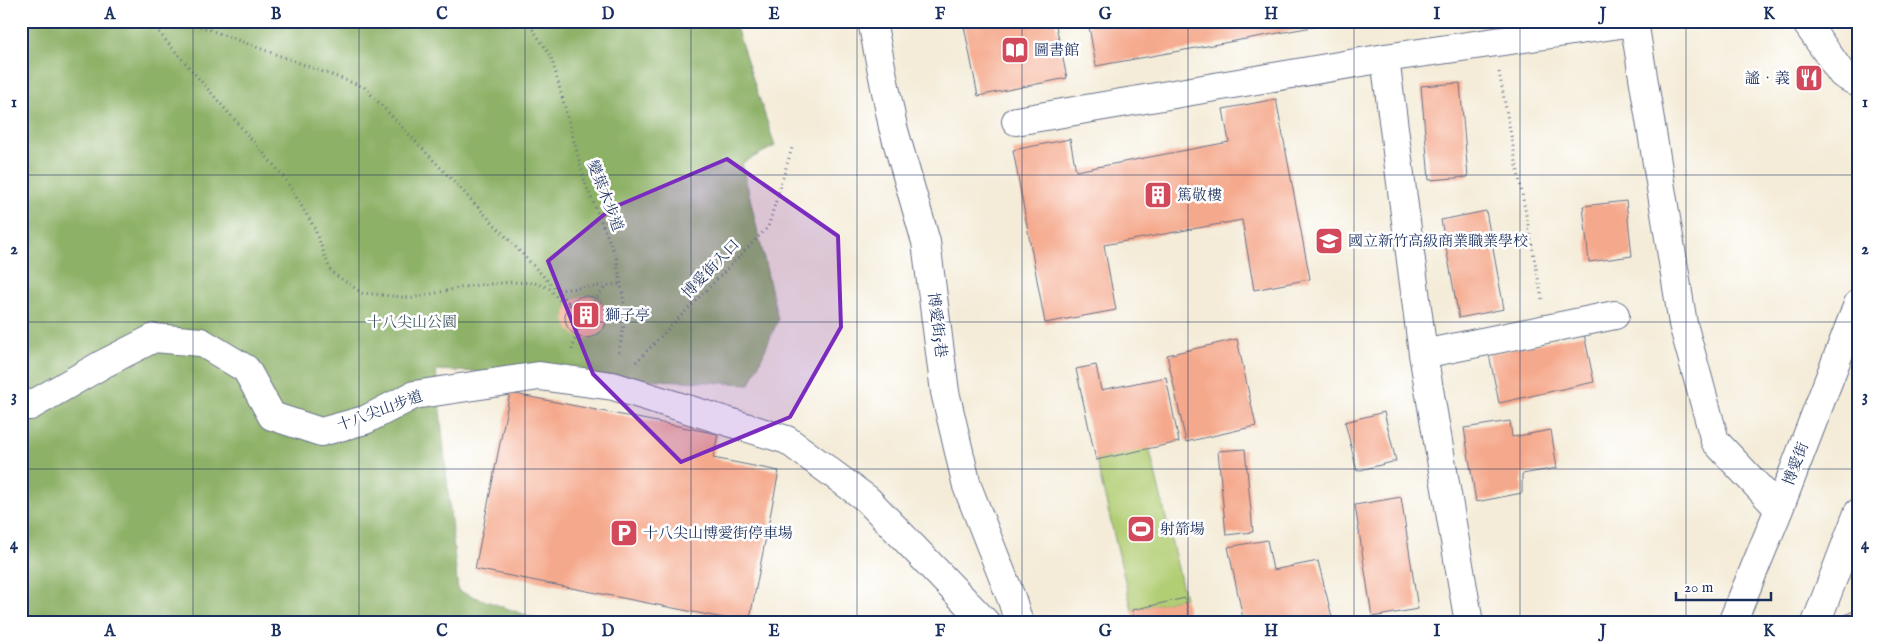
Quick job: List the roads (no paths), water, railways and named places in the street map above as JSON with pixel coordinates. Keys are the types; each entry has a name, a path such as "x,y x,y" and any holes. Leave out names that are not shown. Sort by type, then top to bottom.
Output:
{"street":[{"name":"博愛街5巷","path":"872,21 892,127 926,242 945,392 967,486 1012,600 1019,623"},
{"path":"1016,121 1385,58 1634,21 1683,324 1715,441 1778,509"},
{"path":"1805,21 1842,74 1858,83"},
{"path":"1385,58 1423,354 1469,623"},
{"name":"博愛街","path":"1732,623 1858,304"},
{"path":"1423,354 1614,315"},
{"name":"十八尖山步道","path":"21,406 30,406 103,364 154,338 201,342 246,369 272,416 321,432 365,420 414,395 539,376 612,386 787,440 866,498 986,623"},
{"path":"1816,623 1858,514"}],"place":[{"name":"圖書館","path":"1015,50"},
{"name":"謐．義","path":"1809,78"},
{"name":"篤敬樓","path":"1158,195"},
{"name":"國立新竹高級商業職業學校","path":"1329,241"},
{"name":"獅子亭","path":"586,315"},
{"name":"射箭場","path":"1141,529"},
{"name":"十八尖山博愛街停車場","path":"624,533"}],"park label":[{"name":"十八尖山公園","path":"412,322"}]}
